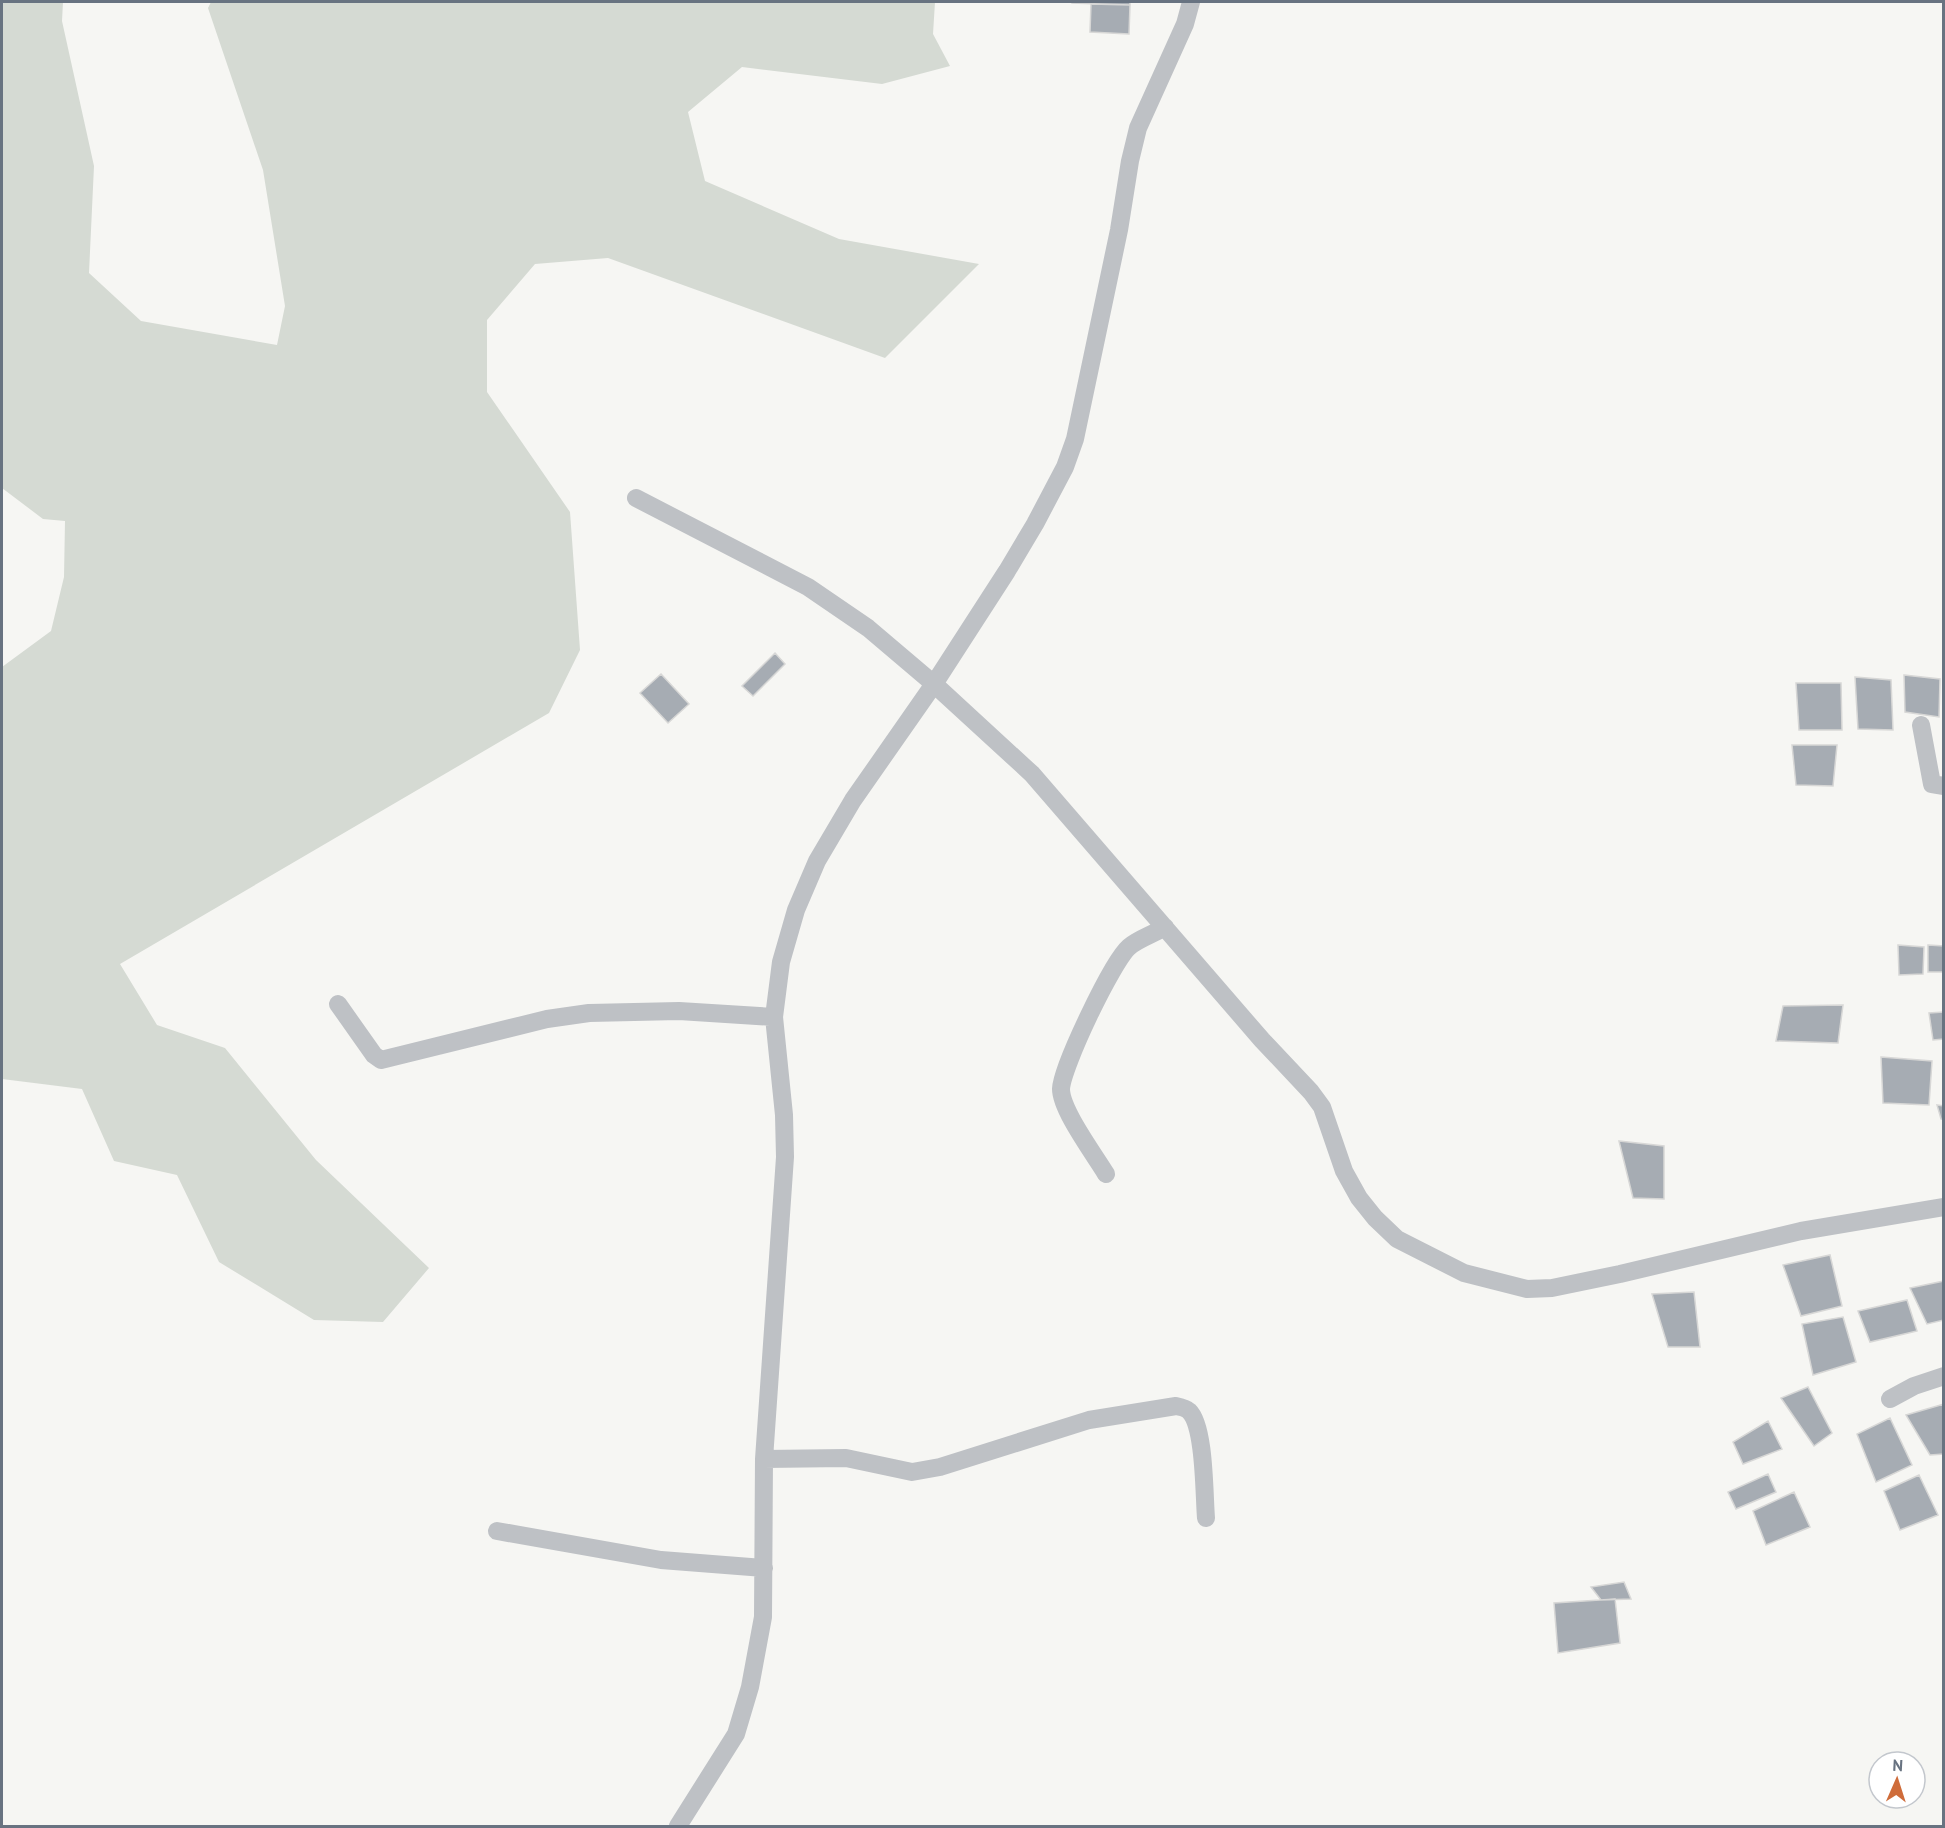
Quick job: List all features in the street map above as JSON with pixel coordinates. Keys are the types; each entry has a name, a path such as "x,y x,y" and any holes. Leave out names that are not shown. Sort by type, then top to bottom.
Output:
{"street":[{"path":"678,1827 736,1734 750,1687 763,1617 764,1459 785,1157 784,1115 774,1017 781,962 796,910 817,861 853,800 1008,571 1065,467 1075,439 1138,128 1185,24 1191,2"},
{"path":"636,498 808,586 868,628 1032,774 1262,1040 1311,1092 1322,1107 1344,1171 1359,1198 1375,1218 1397,1239 1464,1273 1527,1289 1552,1288 1801,1232 1944,1207"},
{"path":"1921,725 1932,784 1944,786"},
{"path":"1106,1174 1064,1103 1061,1088 1066,1069 1116,962 1129,946 1165,927"},
{"path":"338,1004 374,1055 381,1060 547,1019 589,1013 679,1011 774,1017"},
{"path":"1890,1399 1914,1386 1944,1376"},
{"path":"764,1459 846,1458 912,1472 940,1467 1089,1420 1176,1406 1188,1409 1194,1416 1200,1431 1206,1518"},
{"path":"498,1531 661,1560 764,1568"}],"shaded area":[{"path":"2,2 63,2 62,21 94,166 89,273 141,321 277,345 285,306 263,170 208,8 211,2 935,2 933,34 950,66 882,84 742,67 688,112 705,181 839,239 979,264 885,358 608,258 535,264 487,320 487,392 570,512 580,650 549,713 120,964 157,1025 225,1048 316,1160 429,1268 383,1322 314,1320 219,1262 177,1175 114,1161 82,1089 2,1079 2,667 51,631 64,577 65,521 43,519 2,488"}],"building":[{"path":"1130,2 1130,5 1072,3"},
{"path":"1091,4 1130,5 1129,34 1090,32"},
{"path":"775,653 785,664 753,696 742,686"},
{"path":"661,674 689,704 668,723 640,693"},
{"path":"1904,675 1940,679 1939,717 1905,712"},
{"path":"1855,677 1891,680 1893,730 1858,729"},
{"path":"1796,683 1841,683 1842,730 1799,730"},
{"path":"1792,745 1837,745 1833,786 1796,785"},
{"path":"1898,945 1924,947 1923,974 1899,975"},
{"path":"1928,945 1944,946 1944,972 1928,972"},
{"path":"1843,1005 1838,1043 1776,1041 1783,1006"},
{"path":"1944,1012 1944,1039 1933,1040 1929,1013"},
{"path":"1881,1057 1932,1061 1929,1105 1883,1103"},
{"path":"1937,1105 1944,1106 1944,1120 1941,1119"},
{"path":"1619,1141 1664,1146 1664,1199 1633,1198"},
{"path":"1830,1255 1842,1306 1801,1316 1783,1265"},
{"path":"1944,1281 1944,1320 1927,1324 1910,1288"},
{"path":"1694,1292 1700,1347 1668,1347 1652,1294"},
{"path":"1907,1300 1917,1331 1870,1342 1858,1311"},
{"path":"1843,1317 1856,1362 1813,1375 1802,1324"},
{"path":"1808,1387 1832,1433 1814,1446 1781,1398"},
{"path":"1944,1404 1944,1454 1930,1455 1906,1415"},
{"path":"1890,1418 1912,1465 1876,1482 1857,1434"},
{"path":"1768,1421 1782,1449 1743,1464 1733,1442"},
{"path":"1768,1474 1776,1492 1736,1509 1728,1492"},
{"path":"1919,1475 1938,1515 1900,1530 1884,1491"},
{"path":"1794,1492 1810,1527 1766,1545 1753,1511"},
{"path":"1624,1582 1631,1599 1601,1600 1591,1587"},
{"path":"1615,1599 1620,1643 1558,1653 1554,1603"}]}
